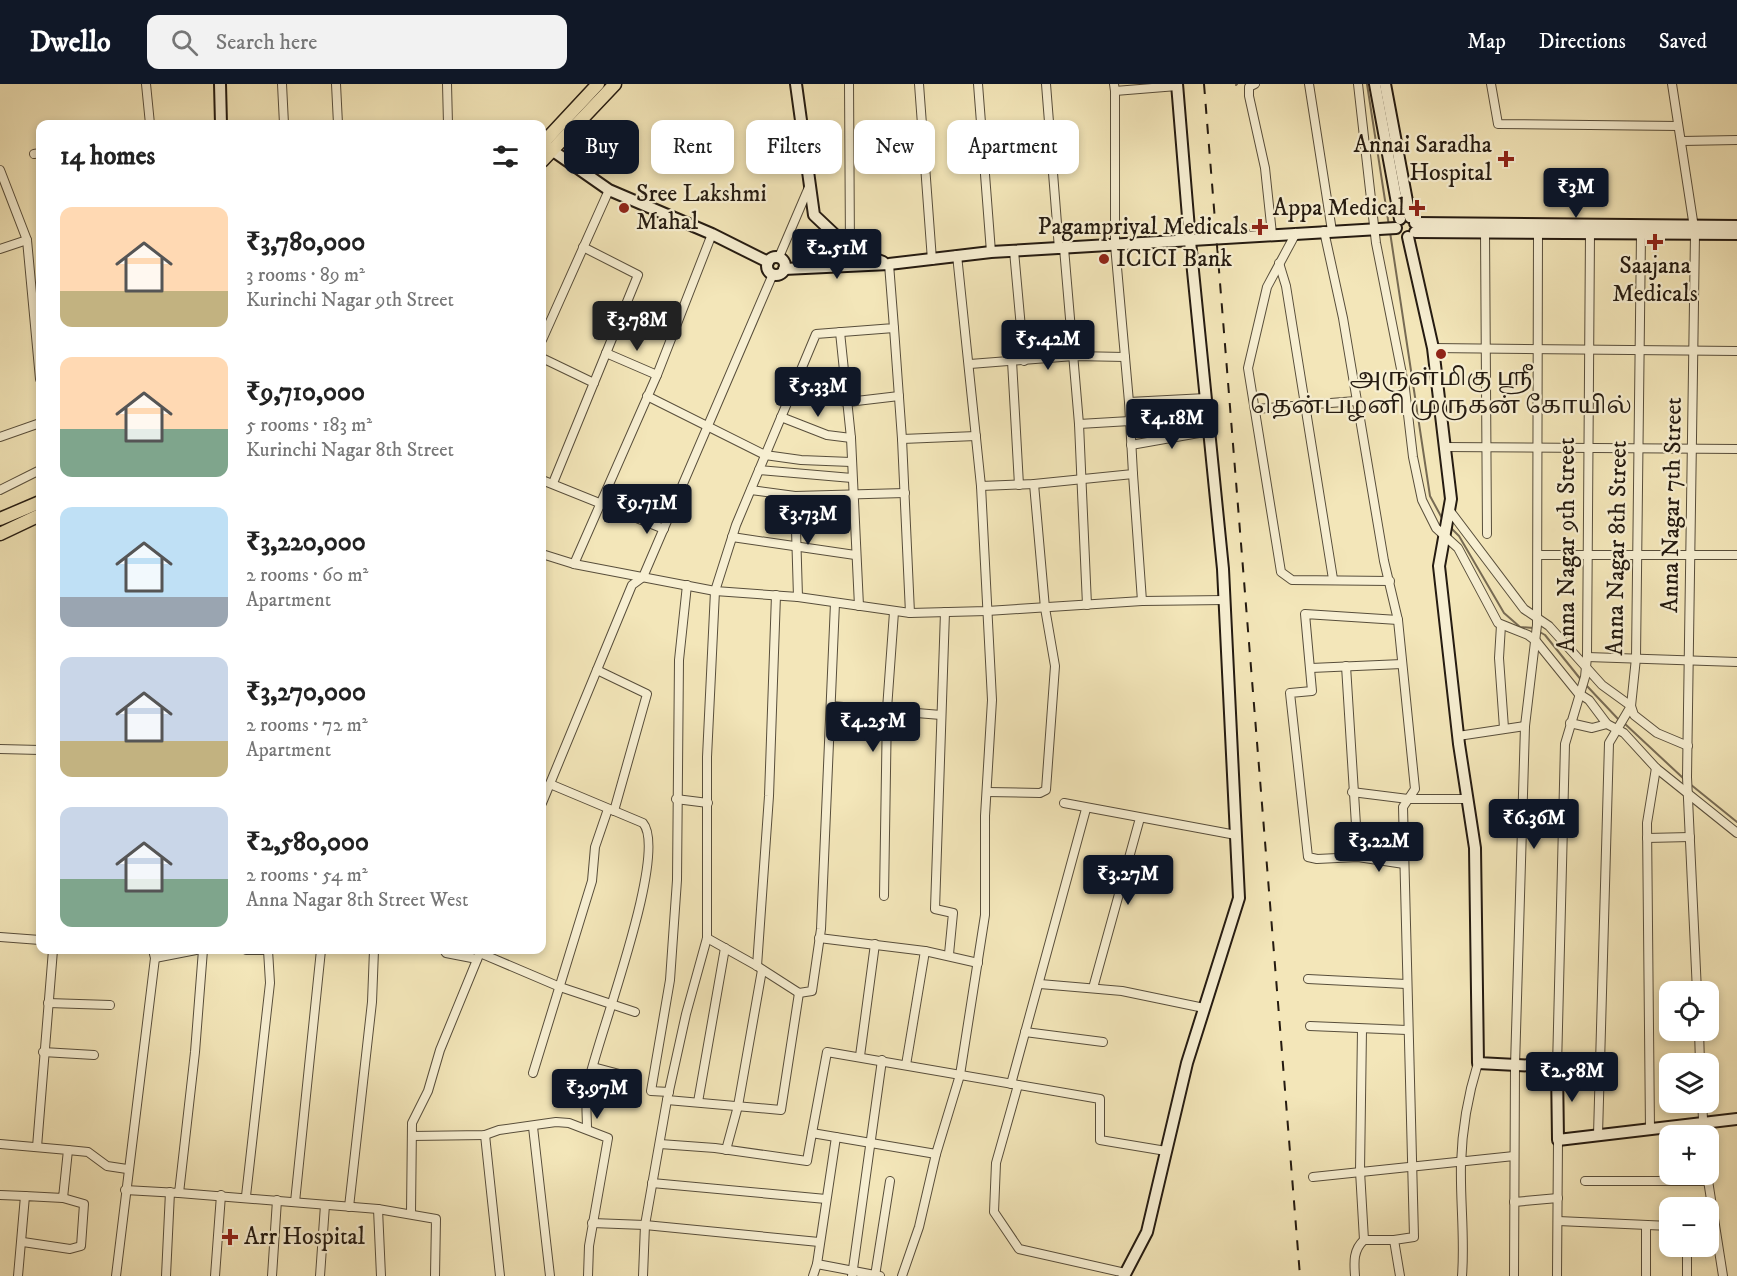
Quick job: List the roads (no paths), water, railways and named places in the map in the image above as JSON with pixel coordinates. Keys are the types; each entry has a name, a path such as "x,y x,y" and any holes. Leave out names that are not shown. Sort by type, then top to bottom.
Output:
{"main road":[{"path":"546,145 598,84"},
{"path":"546,145 615,84"},
{"path":"0,519 36,504"},
{"path":"0,534 36,517"}],"street":[{"path":"146,84 150,120"},
{"path":"220,84 221,120"},
{"path":"282,84 284,120"},
{"path":"336,84 338,120"},
{"path":"447,84 448,120"},
{"path":"796,84 814,214 850,249 889,264"},
{"path":"849,84 850,249"},
{"path":"919,84 932,260"},
{"path":"978,84 991,252"},
{"path":"1046,84 1061,248 1074,356 1087,605"},
{"path":"1255,84 1249,87 1250,96 1265,168 1272,234"},
{"path":"1309,84 1328,231 1356,401 1384,561 1398,620 1415,789 1403,807 1414,1237 1364,1240 1357,1246 1354,1261 1355,1276"},
{"path":"1358,84 1433,348 1451,499 1439,566 1458,736 1474,848 1478,1063 1468,1103 1461,1164 1464,1242 1462,1276"},
{"path":"1375,84 1399,227"},
{"path":"1385,84 1399,227 1405,389 1413,457 1422,500 1428,515 1447,524 1515,600 1607,724"},
{"path":"1491,84 1498,124 1678,126"},
{"name":"Anna Nagar 7th Street","path":"1672,84 1694,230 1687,777 1697,981"},
{"path":"1086,809 1040,984 1024,1032 1015,1084 996,1163 994,1212 1019,1249 1124,1275 1147,1232 1187,1063 1239,898 1225,600 1177,85 1115,87 1114,245 1129,402 1142,601"},
{"path":"1682,141 1737,140"},
{"path":"546,147 609,190 712,234 768,262"},
{"path":"0,170 27,240 36,336"},
{"path":"780,257 809,187"},
{"path":"546,331 609,190"},
{"path":"1399,227 1485,232 1641,234 1737,226"},
{"path":"784,269 889,264 991,252 1399,227 1694,230 1737,234"},
{"path":"1485,232 1487,534"},
{"path":"1514,1276 1515,1066 1525,726 1537,629 1538,232"},
{"path":"1296,233 1267,287 1248,368 1281,572 1292,580 1390,581"},
{"name":"Anna Nagar 9th Street","path":"1557,1067 1565,744 1585,676 1587,657 1587,349 1590,233"},
{"path":"574,564 657,375 712,234"},
{"name":"Anna Nagar 8th Street","path":"1618,727 1626,718 1631,706 1636,658 1641,234"},
{"path":"0,249 27,240"},
{"path":"553,483 638,275 584,247"},
{"path":"1014,251 1024,361"},
{"path":"902,1276 920,1227 936,1154 960,1075 985,915 987,792 992,700 981,486 957,255"},
{"path":"773,257 780,257 784,262 784,269 780,274 773,274 768,269 768,262 773,257"},
{"path":"1279,263 1286,286 1333,579"},
{"path":"889,264 902,439 910,613"},
{"path":"587,1129 587,1085 647,881 648,834 643,823 546,788 632,585 643,577 773,274"},
{"path":"643,1276 645,1226 668,1096 686,1014 707,938 707,757 715,591 732,537 816,334 894,328"},
{"path":"840,332 851,438 859,606"},
{"path":"1433,348 1737,351"},
{"path":"606,353 657,375"},
{"path":"970,364 1074,356 1125,357"},
{"path":"546,360 594,383"},
{"path":"1012,361 1019,485"},
{"path":"790,394 848,402 899,396"},
{"path":"647,396 708,424 765,455 801,460 851,462"},
{"path":"1129,402 1206,398"},
{"path":"1255,409 1356,401"},
{"path":"781,417 827,435 851,438"},
{"path":"1078,424 1130,421"},
{"path":"0,437 36,424"},
{"path":"1131,445 1210,431"},
{"path":"902,439 976,436"},
{"path":"1444,447 1737,449"},
{"path":"759,470 852,478"},
{"path":"0,490 36,472"},
{"path":"981,486 1034,484 1133,474"},
{"path":"546,481 664,529"},
{"path":"987,792 1046,790 1054,666 1045,608 1034,484"},
{"path":"751,490 795,496 905,493"},
{"path":"795,496 798,597"},
{"path":"1447,524 1488,608 1501,625 1528,634 1549,626 1602,685 1631,706 1634,715 1657,733 1688,747"},
{"path":"732,537 796,549 855,555"},
{"path":"546,555 574,564 715,591 798,597 894,612 987,611 1142,601 1225,600"},
{"path":"1538,555 1737,555"},
{"path":"687,585 679,660 677,880 670,980 651,1091 698,1102 781,1110 799,993"},
{"path":"726,1150 738,1106 760,968 770,796 776,595"},
{"path":"707,938 799,993 812,991 819,938 835,603"},
{"path":"884,896 886,709 894,612"},
{"path":"945,612 935,909 953,913 949,954"},
{"path":"1398,620 1305,614 1312,691 1290,693 1308,857 1317,859 1358,857 1404,864"},
{"path":"1501,625 1499,658 1504,728"},
{"path":"1587,657 1737,662"},
{"path":"1311,668 1402,664"},
{"path":"1346,666 1352,792 1358,857"},
{"path":"533,1073 592,881 595,847 611,810 647,694 597,670"},
{"path":"831,706 941,715"},
{"path":"1570,723 1592,728 1607,724 1618,727 1656,768 1688,789 1737,833"},
{"path":"1458,736 1525,726"},
{"path":"1598,1135 1609,743 1618,727"},
{"path":"0,749 36,750"},
{"path":"1650,1130 1647,838 1648,810 1656,768"},
{"path":"1352,792 1408,799 1467,800"},
{"path":"676,799 708,803"},
{"path":"1064,803 1086,809 1236,835"},
{"path":"1092,988 1140,818"},
{"path":"1647,838 1690,837"},
{"path":"0,937 36,939"},
{"path":"819,938 949,954 978,963"},
{"path":"860,1056 875,944"},
{"path":"698,1102 725,948"},
{"path":"906,1065 926,951"},
{"path":"37,1147 53,954"},
{"path":"116,1276 154,954"},
{"path":"179,1192 195,1052 203,954"},
{"path":"246,1196 270,983 268,954"},
{"path":"295,1202 321,954"},
{"path":"349,1207 372,1002 374,954"},
{"path":"411,1213 412,1123 428,1091 440,1050 479,954 560,987 635,1011"},
{"path":"1308,979 1406,984"},
{"path":"1040,984 1122,991 1204,1008"},
{"path":"48,1003 110,1005"},
{"path":"1310,1026 1407,1030"},
{"path":"1362,1029 1360,1172 1364,1240"},
{"path":"1024,1032 1103,1042"},
{"path":"43,1052 94,1055"},
{"path":"660,1144 807,1161 827,1052 1100,1099 1100,1140 1166,1150"},
{"path":"853,1273 882,1060"},
{"path":"1478,1063 1557,1067 1557,1276"},
{"path":"593,1067 627,1076"},
{"path":"1718,1125 1737,1119"},
{"path":"412,1136 485,1135 499,1130 556,1122 587,1129 608,1138 592,1223 588,1276"},
{"path":"532,1127 550,1276"},
{"path":"1558,1140 1659,1130"},
{"path":"812,1133 936,1154"},
{"path":"485,1135 500,1276"},
{"path":"813,1276 817,1264 836,1137"},
{"path":"0,1144 88,1152 107,1166 127,1169"},
{"path":"63,1198 68,1150"},
{"path":"1313,1177 1411,1166 1461,1164 1514,1156"},
{"path":"1585,1181 1659,1179"},
{"path":"875,1276 890,1181"},
{"path":"652,1183 826,1199"},
{"path":"125,1190 246,1196 378,1209 436,1219 435,1276"},
{"path":"166,1276 170,1192"},
{"path":"0,1195 63,1198 84,1204 81,1246 70,1249 23,1242"},
{"path":"215,1276 221,1195"},
{"path":"18,1276 23,1242 25,1196"},
{"path":"1514,1202 1558,1198"},
{"path":"272,1276 277,1200"},
{"path":"320,1276 325,1205"},
{"path":"378,1209 381,1276"},
{"path":"1558,1221 1659,1226"},
{"path":"592,1223 819,1242"},
{"path":"1646,1227 1646,1276"},
{"path":"1394,1240 1400,1276"},
{"path":"1719,1256 1724,1276"},
{"path":"1687,1257 1687,1276"},
{"path":"817,1264 853,1273 880,1276"}],"waterway":[{"path":"1367,84 1389,226"},
{"path":"1390,232 1430,496 1443,520"},
{"path":"1451,528 1459,536 1504,613 1520,627 1534,628"},
{"path":"1538,631 1545,635 1582,681"},
{"path":"1586,685 1619,720"},
{"path":"1624,723 1683,778"},
{"path":"1690,784 1737,822"}],"railway":[{"path":"1204,84 1300,1276"}],"place":[{"name":"Annai Saradha Hospital","path":"1506,159"},
{"name":"Sree Lakshmi Mahal","path":"624,208"},
{"name":"Appa Medical","path":"1417,208"},
{"name":"Pagampriyal Medicals","path":"1260,227"},
{"name":"Saajana Medicals","path":"1655,242"},
{"name":"ICICI Bank","path":"1104,259"},
{"name":"அருள்மிகு ஶ்ரீ தென்பழனி முருகன் கோயில்","path":"1441,354"},
{"name":"Arr Hospital","path":"230,1237"}]}
